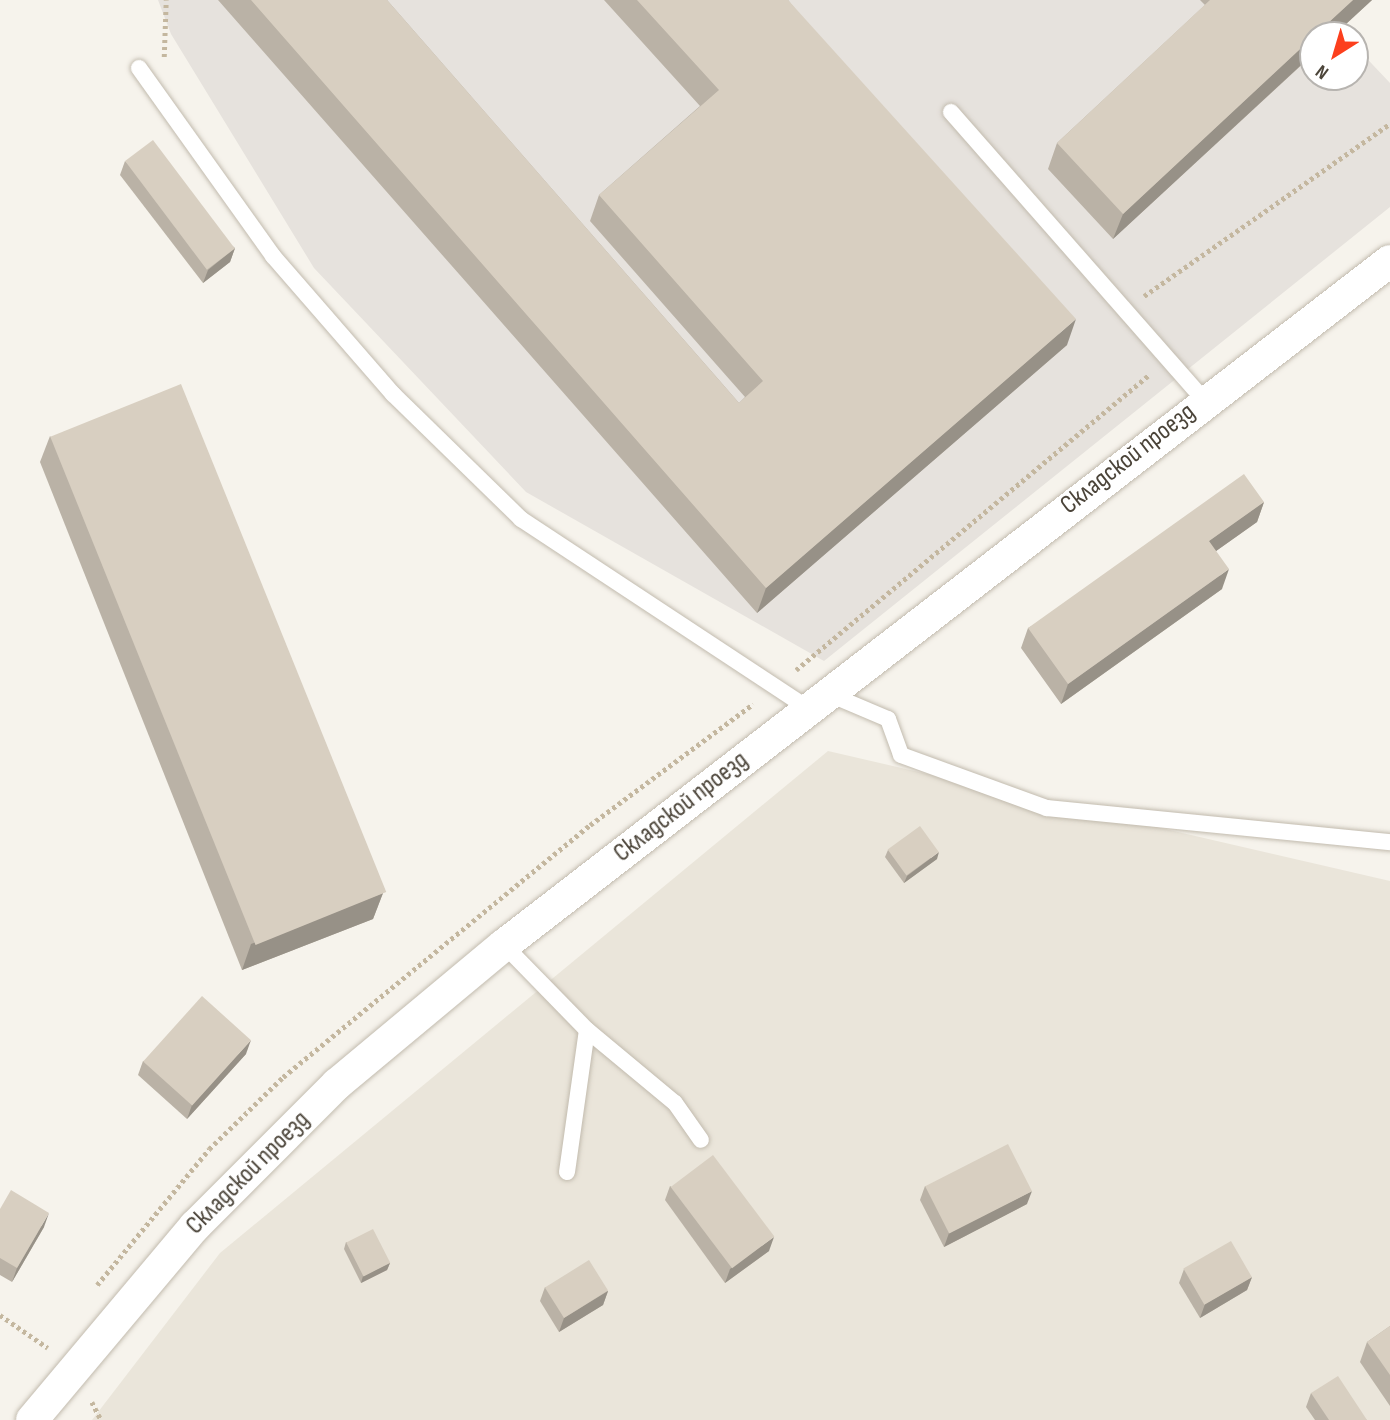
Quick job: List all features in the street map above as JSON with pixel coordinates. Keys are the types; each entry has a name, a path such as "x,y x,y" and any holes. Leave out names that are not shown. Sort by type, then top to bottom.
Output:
{"street":[{"name":"Складской проезд","path":"32,1420 205,1216 337,1084 503,945 1204,400 1390,261"}],"lane":[{"path":"139,68 158,100 282,266 393,394 521,519 818,701 888,719 901,755 1048,808 1390,842"},
{"path":"951,111 1204,400"},
{"path":"503,945 587,1030 675,1104 701,1140"},
{"path":"568,1172 587,1030"}],"path":[{"path":"158,100 170,11 166,0"},
{"path":"1125,310 1390,124"},
{"path":"0,1315 46,1347"}],"shaded area":[{"path":"158,0 1372,0 1350,21 1299,21 1299,91 1369,91 1369,61 1390,83 1390,207 824,661 526,492 314,268 171,34"},
{"path":"828,751 1390,881 1390,1420 92,1420 220,1253"}],"building":[{"path":"251,0 387,0 739,403 763,381 599,195 719,90 637,0 788,0 1076,319 766,588"},
{"path":"1210,0 1353,0 1330,21 1299,21 1299,50 1123,214 1057,143"},
{"path":"153,140 235,249 207,270 125,161"},
{"path":"181,384 386,892 256,945 50,437"},
{"path":"1244,474 1264,502 1209,541 1229,569 1068,684 1028,628"},
{"path":"920,826 939,852 906,875 888,850"},
{"path":"202,996 251,1040 192,1106 143,1061"},
{"path":"1008,1144 1032,1191 949,1233 925,1186"},
{"path":"713,1155 774,1236 732,1268 671,1187"},
{"path":"11,1190 49,1213 17,1268 0,1258 0,1209"},
{"path":"373,1229 390,1263 364,1276 346,1243"},
{"path":"1231,1241 1252,1277 1204,1305 1183,1268"},
{"path":"589,1260 608,1291 564,1318 545,1288"},
{"path":"1390,1326 1390,1375 1367,1342"},
{"path":"1338,1376 1367,1420 1329,1420 1311,1393"}]}
